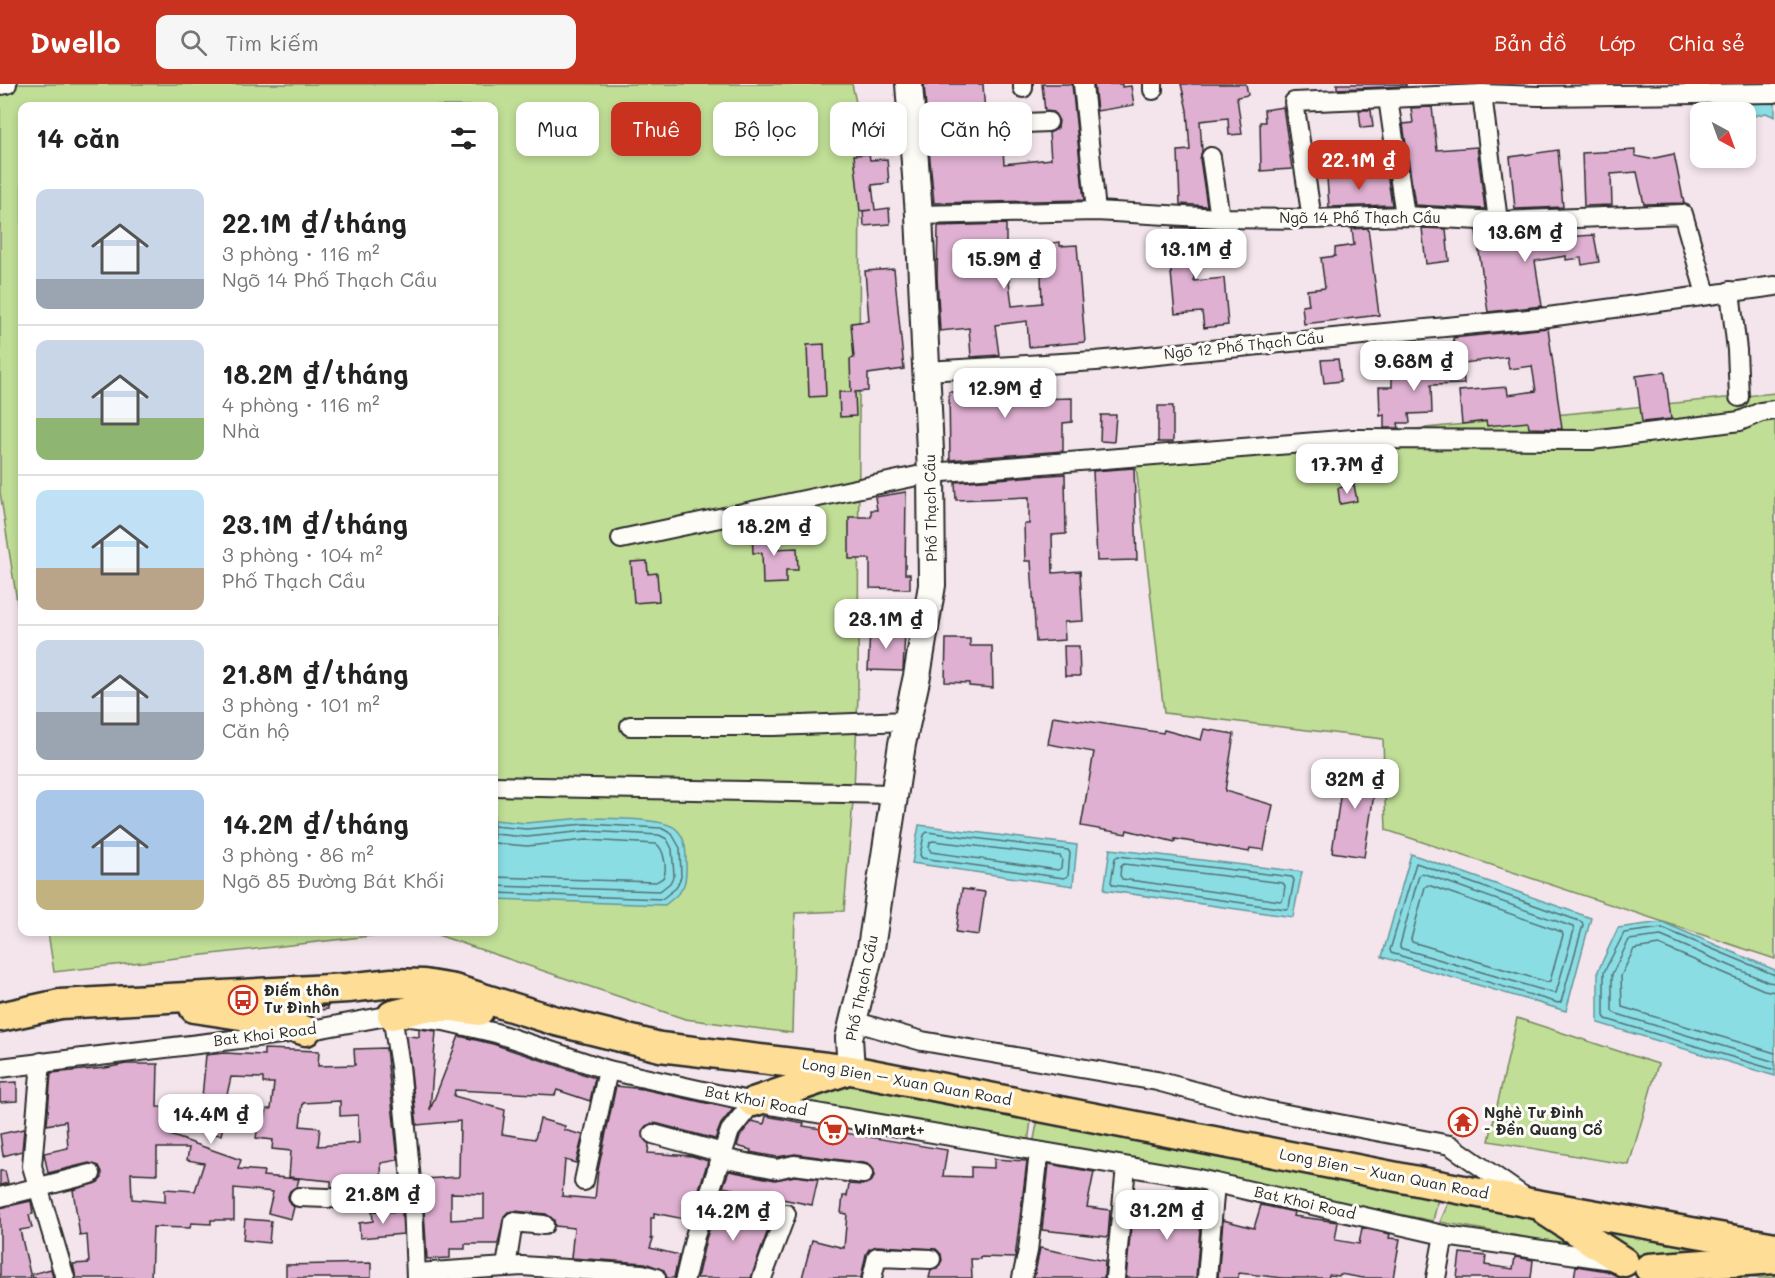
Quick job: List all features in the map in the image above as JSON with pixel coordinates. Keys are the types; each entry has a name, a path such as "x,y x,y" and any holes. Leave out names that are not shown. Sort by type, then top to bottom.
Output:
{"main road":[{"name":"Long Bien – Xuan Quan Road","path":"0,1017 60,1004 348,988 392,983 424,984 454,989 556,1021 660,1047 850,1070 1535,1204 1775,1246"},
{"path":"123,1002 170,1004 267,1019 306,1031"},
{"path":"392,1015 425,1007 451,1007 556,1021"},
{"path":"753,1102 850,1070"},
{"path":"1535,1204 1630,1269 1775,1258"}],"street":[{"path":"0,86 7,84"},
{"name":"Phố Thạch Cầu","path":"850,1070 849,1038 871,948 894,794 907,721 918,676 932,585 931,473 919,215 909,84"},
{"path":"1083,84 1096,211"},
{"path":"1312,219 1294,102 1538,90 1775,93"},
{"path":"1482,94 1498,220"},
{"path":"1388,98 1405,216"},
{"path":"912,128 1048,122"},
{"path":"1211,157 1220,218"},
{"name":"Ngõ 14 Phố Thạch Cầu","path":"919,215 1096,211 1220,218 1312,219 1405,216 1498,220 1683,214 1706,294"},
{"name":"Ngõ 12 Phố Thạch Cầu","path":"926,370 1096,361 1525,319 1775,286"},
{"path":"1730,291 1737,350 1739,398"},
{"path":"621,539 931,473 1353,439 1592,440 1740,420 1761,412 1775,410"},
{"path":"630,726 774,726 907,721"},
{"path":"498,786 894,794"},
{"path":"392,1015 400,1066 413,1201 416,1276 522,1266 642,1274 656,1278"},
{"name":"Bat Khoi Road","path":"0,1068 306,1031 392,1015 444,1021 496,1033 608,1070 753,1102 1215,1183 1444,1235 1690,1278"},
{"path":"853,1021 922,1041 1157,1081 1265,1110 1450,1145 1535,1204"},
{"path":"41,1062 32,1166 65,1278"},
{"path":"584,1181 608,1070"},
{"path":"685,1278 695,1236 730,1131 753,1102"},
{"path":"653,1134 722,1155 777,1168 794,1165 863,1174"},
{"path":"1022,1278 1028,1251 1040,1152"},
{"path":"1115,1278 1126,1167"},
{"path":"0,1197 91,1174"},
{"path":"1207,1278 1215,1183"},
{"path":"299,1197 413,1201"},
{"path":"762,1278 786,1214"},
{"path":"506,1267 513,1222 544,1225"},
{"path":"1436,1278 1444,1235"},
{"path":"872,1278 877,1257 930,1259"}],"green space":[{"path":"0,84 852,84 856,102 830,102 830,156 860,156 858,696 854,789 844,911 795,913 792,1033 685,1019 441,936 498,936 498,102 18,102 18,608 0,492"},
{"path":"1775,393 1775,959 1386,830 1383,739 1164,713 1135,457"},
{"path":"49,936 370,936 54,972"},
{"path":"1517,1018 1658,1064 1629,1165 1489,1141"},
{"path":"858,1084 1032,1113 1028,1143 774,1103 831,1087"},
{"path":"1039,1114 1439,1195 1433,1221 1033,1144"},
{"path":"1451,1197 1524,1212 1580,1247 1440,1222"},
{"path":"1560,1217 1774,1255 1630,1255"},
{"path":"1775,1268 1775,1278 1732,1278 1710,1273"}],"water":[{"path":"1775,99 1775,117 1766,113 1756,116 1756,102 1720,102"},
{"path":"585,818 659,822 669,825 676,829 684,841 685,883 680,892 665,905 498,899 498,820 526,823"},
{"path":"919,825 1077,845 1073,886 912,863"},
{"path":"1110,849 1302,872 1293,917 1104,890"},
{"path":"1411,854 1591,918 1566,1011 1382,957"},
{"path":"1662,922 1775,970 1775,1076 1598,1023 1598,971 1618,928"}],"building":[{"path":"924,84 983,84 984,102 925,102"},
{"path":"1042,84 1072,84 1084,200 934,203 930,156 1003,156 1004,164 1051,159 1049,133 1058,128 1059,121 1054,112 1045,111"},
{"path":"1094,84 1131,86 1134,105 1097,111"},
{"path":"1181,84 1246,84 1248,95 1237,97 1242,134 1229,135 1228,118 1200,121 1202,151 1200,159 1207,206 1180,204 1178,151 1190,150 1187,110"},
{"path":"1337,84 1406,84 1406,86 1337,89"},
{"path":"1283,107 1292,169 1261,171 1260,122 1265,122 1264,110"},
{"path":"1432,107 1437,150 1477,147 1485,209 1415,205 1403,124 1413,123 1411,108"},
{"path":"1359,110 1371,110 1373,127 1361,128"},
{"path":"1558,150 1563,207 1515,209 1510,157"},
{"path":"1635,150 1635,156 1650,159 1674,154 1684,203 1644,204 1637,172 1611,174 1612,205 1584,206 1582,153"},
{"path":"854,156 869,156 870,160 887,159 889,183 872,185 875,210 889,208 890,224 864,226 863,211 871,210 860,211"},
{"path":"1362,173 1362,176 1387,173 1392,205 1329,207 1327,178"},
{"path":"1006,224 1006,244 1011,244 1009,281 1012,306 1042,303 1041,275 1047,274 1045,244 1060,242 1060,246 1077,245 1085,342 1029,347 1027,321 995,325 999,355 971,357 969,328 940,331 937,277 938,226"},
{"path":"1173,227 1222,229 1223,237 1192,239 1194,281 1224,278 1228,325 1204,328 1202,312 1175,314 1169,252 1174,251"},
{"path":"1368,228 1379,315 1304,324 1302,306 1309,305 1307,290 1325,288 1321,258 1335,256 1335,248 1354,245 1352,229"},
{"path":"1422,228 1446,229 1449,261 1426,264"},
{"path":"1565,230 1565,237 1594,235 1599,262 1582,265 1581,258 1566,260 1566,256 1535,261 1542,306 1488,312 1476,231"},
{"path":"894,269 904,369 868,374 868,391 855,392 856,416 840,417 839,392 851,392 850,359 854,358 851,323 869,321 865,271"},
{"path":"1548,328 1562,429 1529,428 1528,422 1487,426 1486,421 1462,424 1459,391 1507,387 1508,395 1536,391 1532,366 1509,369 1507,357 1457,364 1453,338"},
{"path":"824,344 826,396 809,397 807,345"},
{"path":"1338,359 1341,381 1324,383 1321,360"},
{"path":"1463,365 1464,384 1431,385 1432,413 1409,414 1410,423 1398,423 1399,428 1384,428 1384,415 1380,416 1379,387 1392,387 1392,369"},
{"path":"1665,372 1671,419 1642,422 1636,376"},
{"path":"1036,376 1036,399 1072,398 1072,422 1063,423 1063,451 950,460 949,392 965,392 965,380"},
{"path":"1158,406 1173,406 1173,442 1158,442"},
{"path":"1101,415 1116,415 1114,442 1100,441"},
{"path":"1370,453 1372,478 1345,479 1343,455"},
{"path":"1134,468 1137,560 1097,561 1093,471"},
{"path":"1065,474 1066,534 1052,535 1053,573 1080,571 1083,621 1064,622 1065,640 1036,642 1031,561 1025,561 1024,524 1029,524 1029,497 956,500 955,482"},
{"path":"1354,485 1357,501 1340,504 1338,488"},
{"path":"906,492 905,574 910,574 910,589 870,588 870,559 849,559 849,517 871,517 871,510 877,510 875,497"},
{"path":"773,529 773,549 797,548 798,570 786,570 786,583 763,584 762,553 753,553 752,530"},
{"path":"647,561 648,574 657,573 659,601 634,603 631,562"},
{"path":"870,630 905,631 903,671 868,670"},
{"path":"946,639 970,639 970,646 992,646 993,688 969,686 969,683 945,682"},
{"path":"1064,646 1079,646 1080,676 1065,676"},
{"path":"1053,716 1163,733 1164,730 1201,740 1204,729 1234,734 1225,791 1273,805 1264,850 1250,848 1249,852 1175,839 1175,842 1127,830 1126,834 1081,826 1094,752 1048,744"},
{"path":"1345,764 1378,769 1364,857 1332,852"},
{"path":"962,889 985,892 979,935 956,932"},
{"path":"328,1006 328,1009 302,1012 301,1007"},
{"path":"419,1029 436,1031 430,1110 459,1036 493,1044 595,1078 590,1101 557,1090 555,1095 455,1090 454,1096 505,1110 502,1134 535,1139 540,1119 565,1126 564,1130 583,1135 576,1163 565,1160 562,1196 595,1199 598,1170 616,1086 643,1089 733,1109 721,1124 715,1139 655,1123 646,1126 642,1131 642,1137 649,1144 648,1153 692,1156 708,1161 689,1220 654,1213 654,1218 651,1218 651,1238 653,1239 650,1248 679,1255 674,1278 667,1278 664,1270 645,1263 571,1258 574,1228 555,1226 554,1220 546,1214 514,1211 504,1216 498,1244 465,1244 465,1249 450,1249 450,1258 427,1259 422,1179 458,1177 460,1121 417,1125 407,1036 419,1037","holes":["451,1193 484,1194 484,1218 451,1220"]},
{"path":"386,1048 398,1160 381,1163 382,1189 331,1187 331,1181 289,1177 291,1151 272,1149 273,1140 256,1138 259,1118 265,1119 267,1109 271,1109 274,1083 263,1083 263,1078 231,1077 221,1121 224,1122 221,1135 168,1129 167,1134 241,1160 238,1169 264,1171 263,1176 299,1179 297,1186 290,1191 288,1196 289,1203 294,1207 291,1219 268,1213 273,1192 234,1188 234,1220 211,1220 211,1224 191,1223 190,1228 153,1227 151,1278 76,1278 73,1264 89,1263 87,1235 80,1236 73,1190 98,1182 102,1178 102,1172 99,1166 89,1163 48,1173 44,1153 68,1148 66,1121 47,1125 51,1073 126,1064 158,1064 157,1107 201,1108 206,1055 224,1053 264,1055 264,1049 319,1051 318,1066 355,1065 354,1049","holes":["340,1101 340,1116 358,1115 359,1143 318,1146 320,1128 300,1126 303,1103","157,1148 189,1148 187,1160 204,1163 195,1191 165,1189 165,1202 132,1199 131,1173 157,1174"]},
{"path":"17,1082 17,1101 0,1102 0,1083"},
{"path":"766,1116 804,1123 803,1126 947,1150 943,1176 971,1177 971,1167 994,1168 994,1159 1027,1161 1015,1258 971,1259 972,1278 929,1278 931,1270 937,1269 942,1260 941,1254 936,1249 877,1246 869,1249 866,1254 861,1278 802,1278 812,1240 844,1248 847,1214 841,1213 843,1196 847,1196 849,1184 862,1185 872,1181 874,1170 870,1165 864,1163 795,1154 777,1157 750,1152 751,1150 737,1146 740,1136 752,1121 764,1124"},
{"path":"24,1129 22,1151 3,1156 0,1134"},
{"path":"1049,1164 1094,1172 1087,1207 1110,1210 1108,1237 1042,1230"},
{"path":"0,1171 5,1171 8,1183 0,1185"},
{"path":"729,1171 775,1180 795,1176 818,1179 812,1205 723,1187"},
{"path":"1176,1186 1203,1192 1196,1278 1126,1278 1133,1205 1144,1207 1141,1224 1169,1229"},
{"path":"720,1197 772,1219 751,1278 697,1278 706,1239"},
{"path":"31,1201 33,1214 29,1215 32,1228 20,1230 31,1278 0,1278 0,1208"},
{"path":"1261,1205 1294,1212 1293,1216 1338,1222 1335,1240 1359,1244 1362,1228 1390,1234 1389,1238 1400,1239 1393,1278 1363,1278 1340,1274 1339,1276 1329,1275 1328,1278 1283,1278 1239,1273 1238,1278 1218,1278 1223,1220 1254,1228"},
{"path":"372,1211 402,1212 403,1234 360,1238 359,1223 373,1221"},
{"path":"245,1219 271,1221 269,1243 243,1240"},
{"path":"1040,1248 1105,1261 1104,1278 1034,1278"},
{"path":"1460,1253 1486,1256 1485,1265 1513,1269 1515,1257 1533,1260 1531,1278 1457,1278"},
{"path":"371,1263 371,1278 286,1278 286,1265"},
{"path":"1576,1266 1607,1271 1621,1278 1574,1278"},
{"path":"51,1269 53,1278 33,1278 32,1274"}],"place":[{"name":"Điếm thôn Tư Đình","path":"243,1000"},
{"name":"Nghè Tư Đình - Đền Quang Cổ","path":"1463,1122"},
{"name":"WinMart+","path":"833,1130"}]}
